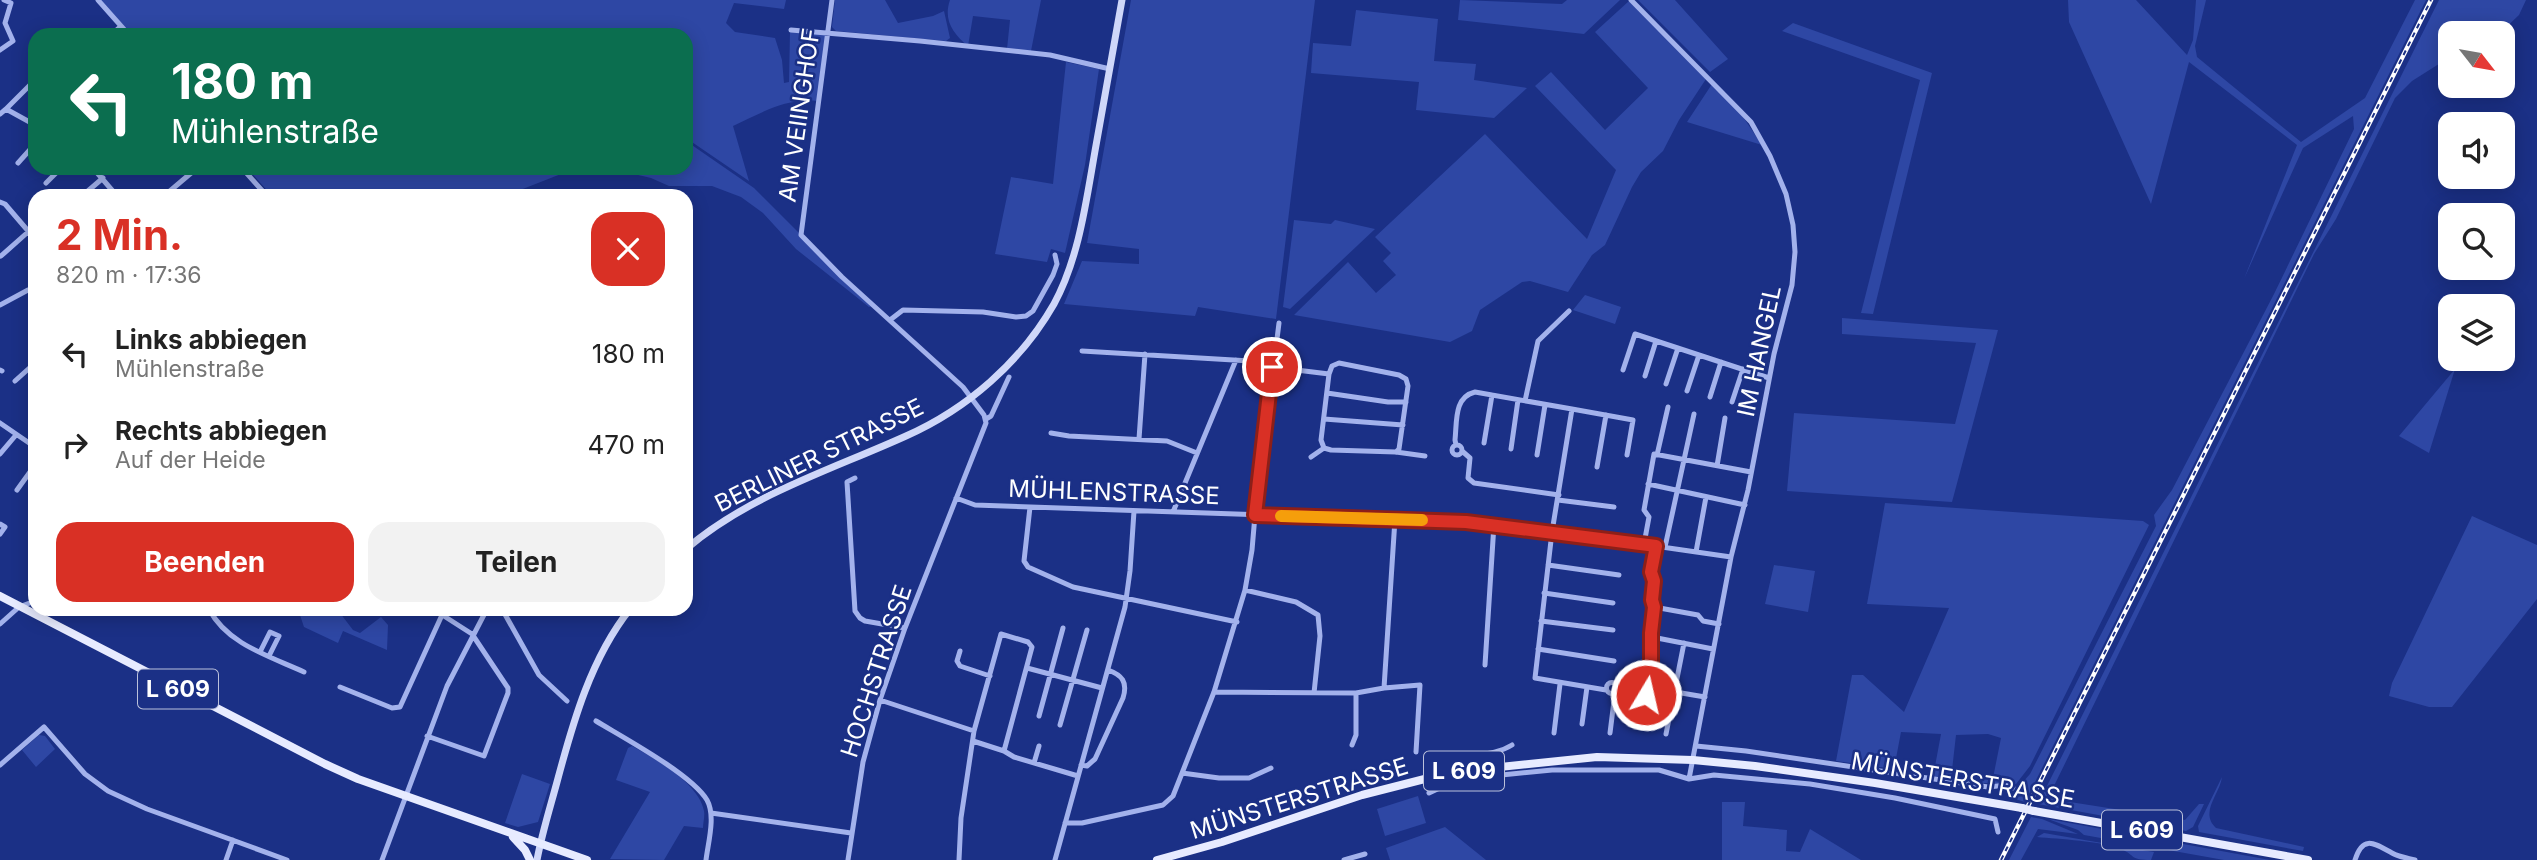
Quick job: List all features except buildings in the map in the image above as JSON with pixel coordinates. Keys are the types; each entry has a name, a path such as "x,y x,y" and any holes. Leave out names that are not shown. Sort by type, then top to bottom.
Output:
{"main road":[{"name":"BERLINER STRASSE","path":"693,543 751,505 919,430 971,398 1011,362 1028,342 1062,286 1083,218 1122,0"},
{"name":"L 609","path":"0,596 28,612"},
{"name":"L 609","path":"37,616 325,764 406,796 587,860"},
{"path":"537,860 582,700 609,642 626,616"},
{"name":"MÜNSTERSTRASSE","path":"1157,860 1222,842 1381,790 1452,772 1597,757 1693,760 1875,783 2308,860"},
{"path":"508,833 520,843 530,860"}],"street":[{"path":"0,50 13,41 5,23 11,3 4,0"},
{"path":"98,0 121,26"},
{"name":"AM VEIINGHOF","path":"832,0 801,235 890,320"},
{"name":"IM HANGEL","path":"1631,0 1751,122 1770,156 1786,194 1793,225 1795,252 1791,285 1769,378 1745,505 1731,557 1693,760"},
{"path":"791,30 1050,55 1110,69"},
{"path":"28,86 2,110 28,122"},
{"path":"18,163 28,152"},
{"path":"46,183 54,175"},
{"path":"100,175 112,189"},
{"path":"171,189 184,175"},
{"path":"249,175 261,189"},
{"path":"90,189 103,178"},
{"path":"1,256 28,232 2,205"},
{"path":"986,419 963,387 890,320 903,310 1027,316 1033,311 1053,275 1057,264 1055,255"},
{"path":"0,305 28,290"},
{"path":"1511,449 1538,341 1569,311"},
{"path":"1065,823 1082,823 1163,805 1172,796 1182,773 1214,692 1245,590 1279,323"},
{"path":"1623,370 1635,334 1769,378"},
{"path":"1645,376 1656,341"},
{"path":"1666,384 1678,348"},
{"path":"1082,351 1267,362 1272,367 1329,374"},
{"path":"1139,439 1145,354"},
{"path":"1687,390 1699,355"},
{"path":"1172,512 1236,360"},
{"path":"1710,397 1721,362"},
{"path":"1324,448 1321,440 1329,374 1332,366 1339,363 1399,375 1406,379 1408,386 1403,425 1399,449 1396,452"},
{"path":"15,381 28,369"},
{"path":"1732,402 1742,369"},
{"name":"HOCHSTRASSE","path":"848,860 850,833 863,762 880,700 905,628 985,428 986,419 991,416 1009,377"},
{"path":"1614,507 1474,483 1468,478 1470,458 1462,451 1462,447 1456,445 1455,440 1460,402 1465,394 1475,392 1633,420 1627,455"},
{"path":"1326,393 1406,402"},
{"path":"1484,443 1492,395"},
{"path":"1537,455 1545,405"},
{"path":"1657,455 1668,407"},
{"path":"1572,409 1552,531 1535,678 1615,693 1610,733"},
{"path":"1665,547 1694,414"},
{"path":"1597,467 1606,415"},
{"path":"1717,466 1725,418"},
{"path":"1324,419 1403,425"},
{"path":"0,423 28,443"},
{"path":"1052,433 1167,441 1197,453"},
{"path":"0,454 16,435"},
{"path":"1324,448 1425,456"},
{"path":"1311,457 1324,448"},
{"path":"1644,544 1649,517 1644,510 1654,454 1751,472"},
{"path":"17,490 28,475"},
{"path":"855,478 847,482 855,611 865,621 905,628"},
{"path":"1648,484 1745,505"},
{"path":"1696,552 1706,497"},
{"name":"MÜHLENSTRASSE","path":"956,498 975,505 1494,524 1731,557"},
{"path":"1030,507 1025,565 1073,587 1237,622"},
{"path":"1055,860 1126,597 1135,511"},
{"path":"1384,688 1395,519"},
{"path":"0,524 5,527 0,534"},
{"path":"1485,665 1494,524"},
{"path":"1640,725 1651,662 1654,581 1651,572 1656,546"},
{"path":"1548,565 1619,575"},
{"path":"1245,590 1296,602 1318,615 1320,636 1314,693"},
{"path":"1544,593 1613,603"},
{"path":"0,624 19,607 28,604"},
{"path":"1654,607 1698,615 1703,621 1719,624"},
{"path":"214,616 225,631 260,652 304,672"},
{"path":"340,687 392,708 400,707 442,616"},
{"path":"427,736 484,756 508,688 472,634 444,616"},
{"path":"382,860 447,685 482,616"},
{"path":"506,616 539,675 567,701"},
{"path":"1541,621 1613,629"},
{"path":"1039,716 1063,628"},
{"path":"1060,725 1087,630"},
{"path":"260,652 270,632 279,636 269,656"},
{"path":"959,860 961,818 974,732 1002,634 1028,642 1031,647 1004,751"},
{"path":"1652,637 1713,649"},
{"path":"1666,734 1684,643"},
{"path":"1538,649 1614,661"},
{"path":"960,651 957,661 960,666 990,676"},
{"path":"1027,668 1102,688"},
{"path":"1081,765 1087,766 1095,759 1126,689 1123,679 1108,670"},
{"path":"1554,733 1560,684"},
{"path":"1214,692 1356,693 1420,685 1416,752"},
{"path":"1582,724 1587,687"},
{"path":"1646,687 1704,697"},
{"path":"1352,745 1356,735 1356,693"},
{"path":"880,700 974,732"},
{"path":"596,721 670,767 707,800 711,813 706,860"},
{"path":"0,765 44,727 85,774 108,791 147,809 288,860"},
{"path":"973,741 1014,757 1078,776"},
{"name":"MÜNSTERSTRASSE","path":"1452,772 1451,760 1498,752 1512,745"},
{"path":"1034,763 1039,746"},
{"name":"MÜNSTERSTRASSE","path":"1696,746 1988,787 2007,785 2013,788"},
{"path":"1689,779 1693,760"},
{"path":"1182,773 1219,778 1249,778 1271,768"},
{"name":"MÜNSTERSTRASSE","path":"1429,793 1448,784 1482,777 1552,770 1659,770 1689,779 1727,776 1810,784 1895,798 1995,819 1998,832"},
{"path":"711,813 850,833"},
{"path":"226,860 233,840"},
{"path":"2356,860 2360,849 2372,843 2393,854 2415,860"},
{"path":"1344,860 1365,854"}],"shaded area":[{"path":"97,0 786,0 784,9 734,3 726,23 735,32 775,38 782,60 784,83 789,82 790,31 826,35 817,101 784,104 733,126 749,181 693,143 693,28 122,28"},
{"path":"835,0 885,0 898,23 944,11 950,38 946,41 836,31 832,27"},
{"path":"950,0 1041,0 1031,51 1007,49 1010,20 973,16 968,46 951,26 948,14"},
{"path":"1131,0 1315,0 1276,319 1198,307 1195,316 1064,304 1082,261 1139,264 1139,249 1087,243"},
{"path":"1460,0 1562,4 1567,0 1620,0 1584,34 1458,20"},
{"path":"1638,0 1675,0 1728,59 1710,72"},
{"path":"2068,0 2136,0 2187,55 2193,40 2196,0 2206,0 2195,46 2197,57 2301,142 2365,98 2415,0 2426,0 2025,802 2012,798 2014,792 2030,774 2156,526 2154,515 2172,490 2274,294 2354,129 2353,116 2303,148 2244,279 2297,145 2189,62 2151,204 2069,22"},
{"path":"2439,0 2526,0 2519,15 2513,21 2438,21 2438,65 2412,81 2395,98 2336,219 2314,254 2053,788 2053,798 2061,803 2070,802 2185,820 2199,804 2204,804 2193,827 2186,831 2038,804"},
{"path":"1629,1 1706,79 1679,120 1663,151 1641,172 1605,245 1592,255 1568,292 1530,281 1522,282 1480,310 1472,331 1450,342 1294,315 1348,262 1376,293 1396,275 1383,261 1391,253 1375,237 1485,134 1587,239 1616,170 1535,86 1551,72 1605,130 1648,88 1595,32"},
{"path":"1356,10 1438,19 1434,61 1476,64 1474,80 1527,88 1494,118 1416,110 1419,82 1311,73 1313,43 1351,46"},
{"path":"1793,23 1932,73 1873,314 1861,313 1920,80 1782,31"},
{"path":"1066,62 1099,69 1085,165 1065,253 1051,249 1047,262 995,254 1011,177 1053,184"},
{"path":"1712,84 1739,111 1762,145 1687,122"},
{"path":"693,146 754,188 872,306 869,307 796,249 763,213 741,197 712,186 669,186 638,175 693,175"},
{"path":"253,175 558,175 523,189 266,189"},
{"path":"1294,220 1331,224 1335,220 1375,229 1290,309 1283,307"},
{"path":"1585,295 1621,307 1615,324 1573,310"},
{"path":"1842,318 1998,330 1952,502 1787,491 1794,413 1955,424 1976,343 1842,334"},
{"path":"2453,371 2454,371 2429,453 2399,436"},
{"path":"1885,503 2143,521 2149,525 2030,766 2016,784 1982,783 1983,778 1993,778 2001,738 1988,734 1956,735 1951,779 1933,777 1941,734 1901,732 1894,769 1836,761 1852,675 1863,675 1904,712 1949,608 1867,604"},
{"path":"2472,516 2537,545 2537,599 2452,707 2429,707 2389,696 2392,683"},
{"path":"1774,565 1815,571 1808,612 1765,604"},
{"path":"300,616 342,616 353,630 360,633 381,617 388,625 387,650 343,631 338,643 304,627"},
{"path":"39,735 45,736 55,749 36,767 22,750"},
{"path":"632,746 664,765 685,782 694,791 704,811 703,828 684,826 664,860 610,859 650,792 616,780 628,748"},
{"path":"522,774 550,784 538,822 518,827 505,823"},
{"path":"2222,777 2209,816 2216,828 2304,847 2303,851 2199,832 2198,826"},
{"path":"1418,796 1426,823 1385,836 1377,809"},
{"path":"1722,802 1745,802 1743,826 1787,830 1786,851 1800,852 1810,829 1861,860 1722,860"},
{"path":"2031,817 2078,834 2038,829 2021,860 2009,860"},
{"path":"2048,819 2270,860 2224,860 2084,835 2078,830"},
{"path":"1445,827 1486,860 1390,860 1386,848"},
{"path":"2044,833 2154,852 2151,860 2139,859 2126,851 2103,844 2037,837"}],"railway":[{"path":"2001,860 2431,0"}],"slow traffic":[{"path":"1281,516 1422,520"}],"route":[{"path":"1272,367 1255,515 1466,522 1656,546 1651,572 1654,581 1651,633 1653,642 1646,695"}]}
